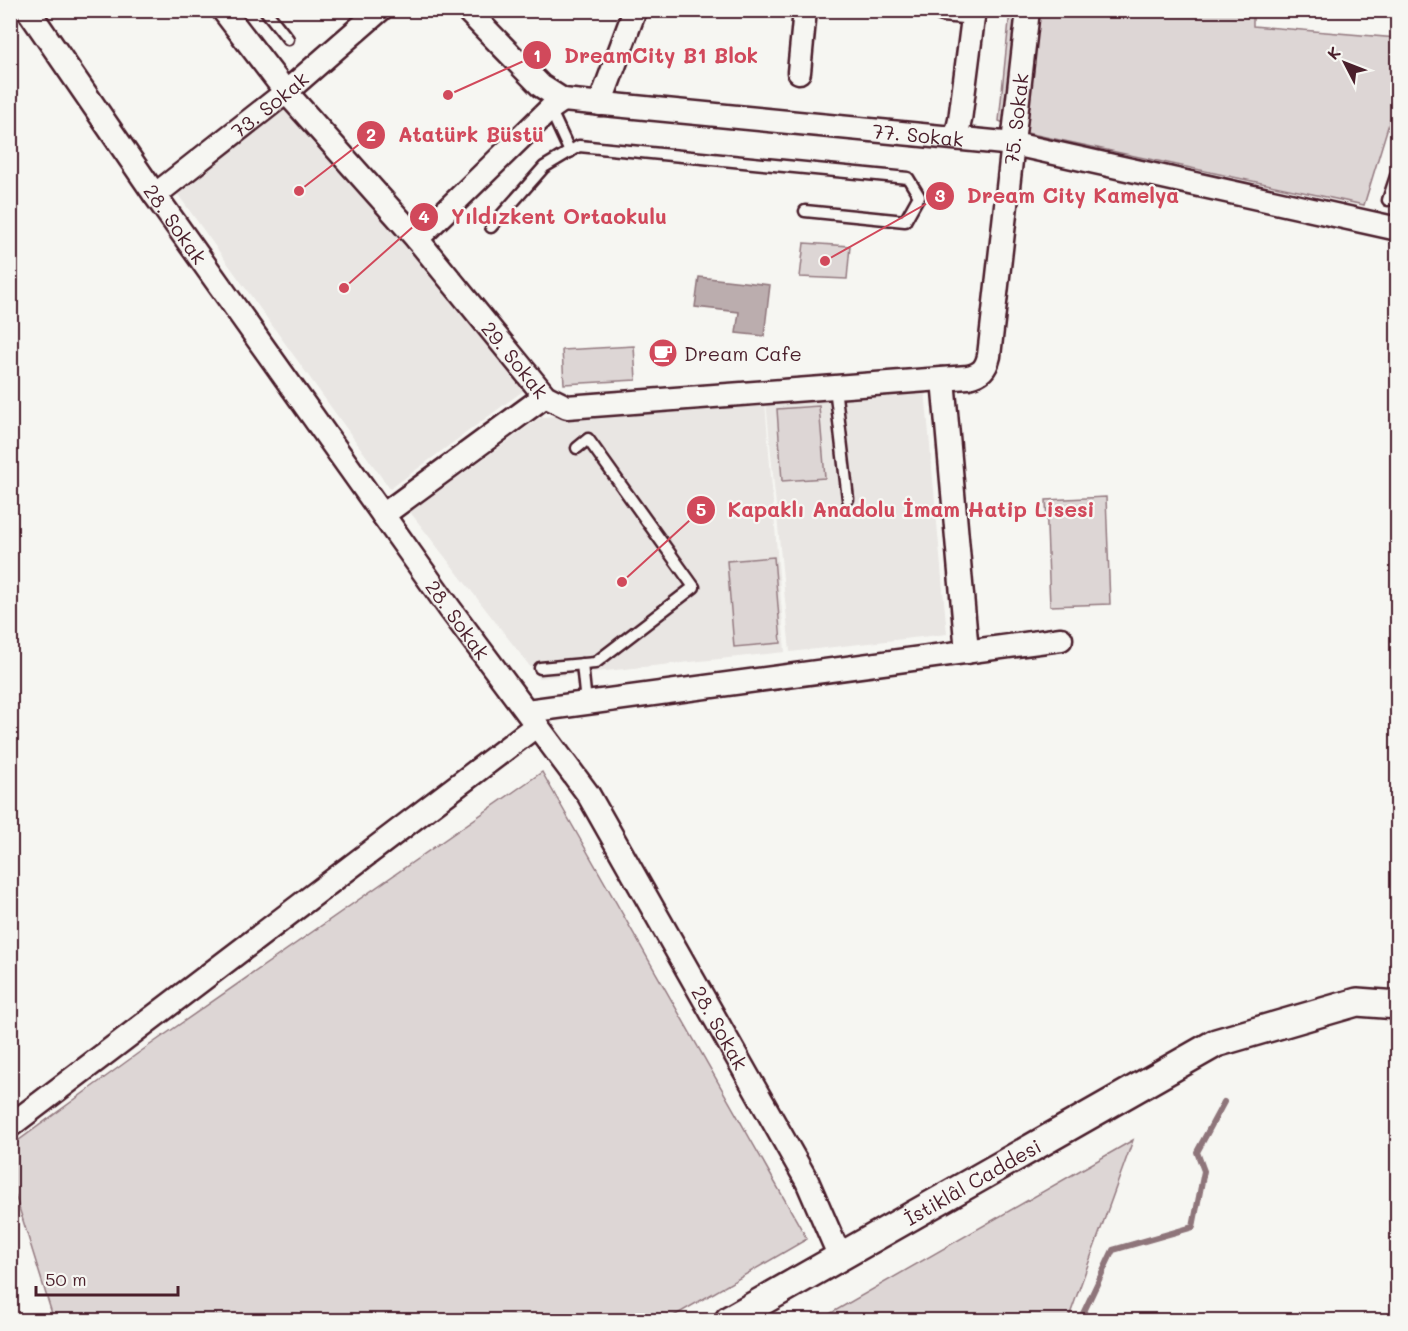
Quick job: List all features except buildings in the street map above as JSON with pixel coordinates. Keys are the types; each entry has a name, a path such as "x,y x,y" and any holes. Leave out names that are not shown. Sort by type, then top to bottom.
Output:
{"street":[{"name":"28. Sokak","path":"28,10 154,195 383,515 588,794 807,1181 840,1257"},
{"name":"29. Sokak","path":"223,10 286,92 417,239 545,396 567,407 943,379 974,375 984,369"},
{"name":"73. Sokak","path":"154,195 286,92 380,10"},
{"name":"77. Sokak","path":"467,10 542,86 557,105 600,104 1014,144 1398,229"},
{"path":"600,104 634,10"},
{"path":"799,72 804,10"},
{"path":"943,10 974,12 956,137"},
{"name":"75. Sokak","path":"984,369 989,356 1028,10"},
{"path":"417,239 557,105"},
{"path":"943,379 967,652"},
{"path":"383,515 545,396"},
{"path":"10,1126 532,718 586,703 1061,639"},
{"name":"İstiklâl Caddesi","path":"729,1320 1216,1043 1357,1002 1398,1005"}],"lane":[{"path":"265,10 288,39"},
{"path":"557,105 570,152"},
{"path":"491,226 544,167 579,146 908,178 919,196 904,221 805,211"},
{"path":"1388,200 1398,170"},
{"path":"835,387 848,499"},
{"path":"540,668 595,663 694,587 588,439 577,447"},
{"path":"582,664 586,703"}],"shaded area":[{"path":"1010,11 1253,11 1253,26 1397,38 1397,97 1364,205 1027,133 999,121"},
{"path":"282,102 527,388 390,489 174,189"},
{"path":"804,243 850,246 847,279 800,277"},
{"path":"699,277 770,285 764,336 736,333 739,312 695,307"},
{"path":"634,346 636,380 564,384 562,350"},
{"path":"925,390 947,634 790,652 766,401"},
{"path":"765,402 785,652 539,678 410,512 541,417"},
{"path":"819,406 825,478 782,481 777,409"},
{"path":"1106,497 1110,604 1050,606 1046,500"},
{"path":"774,557 781,643 734,647 727,561"},
{"path":"542,772 807,1239 667,1320 54,1320 11,1182 11,1146 137,1054"},
{"path":"1133,1140 1068,1320 819,1320"}],"waterway":[{"path":"1080,1320 1113,1250 1193,1227 1204,1171 1197,1152 1224,1102"}],"place":[{"name":"DreamCity B1 Blok","path":"448,95"},
{"name":"Atatürk Büstü","path":"299,191"},
{"name":"Dream City Kamelya","path":"825,261"},
{"name":"Yıldızkent Ortaokulu","path":"344,288"},
{"name":"Dream Cafe","path":"663,353"},
{"name":"Kapaklı Anadolu İmam Hatip Lisesi","path":"622,582"}]}
